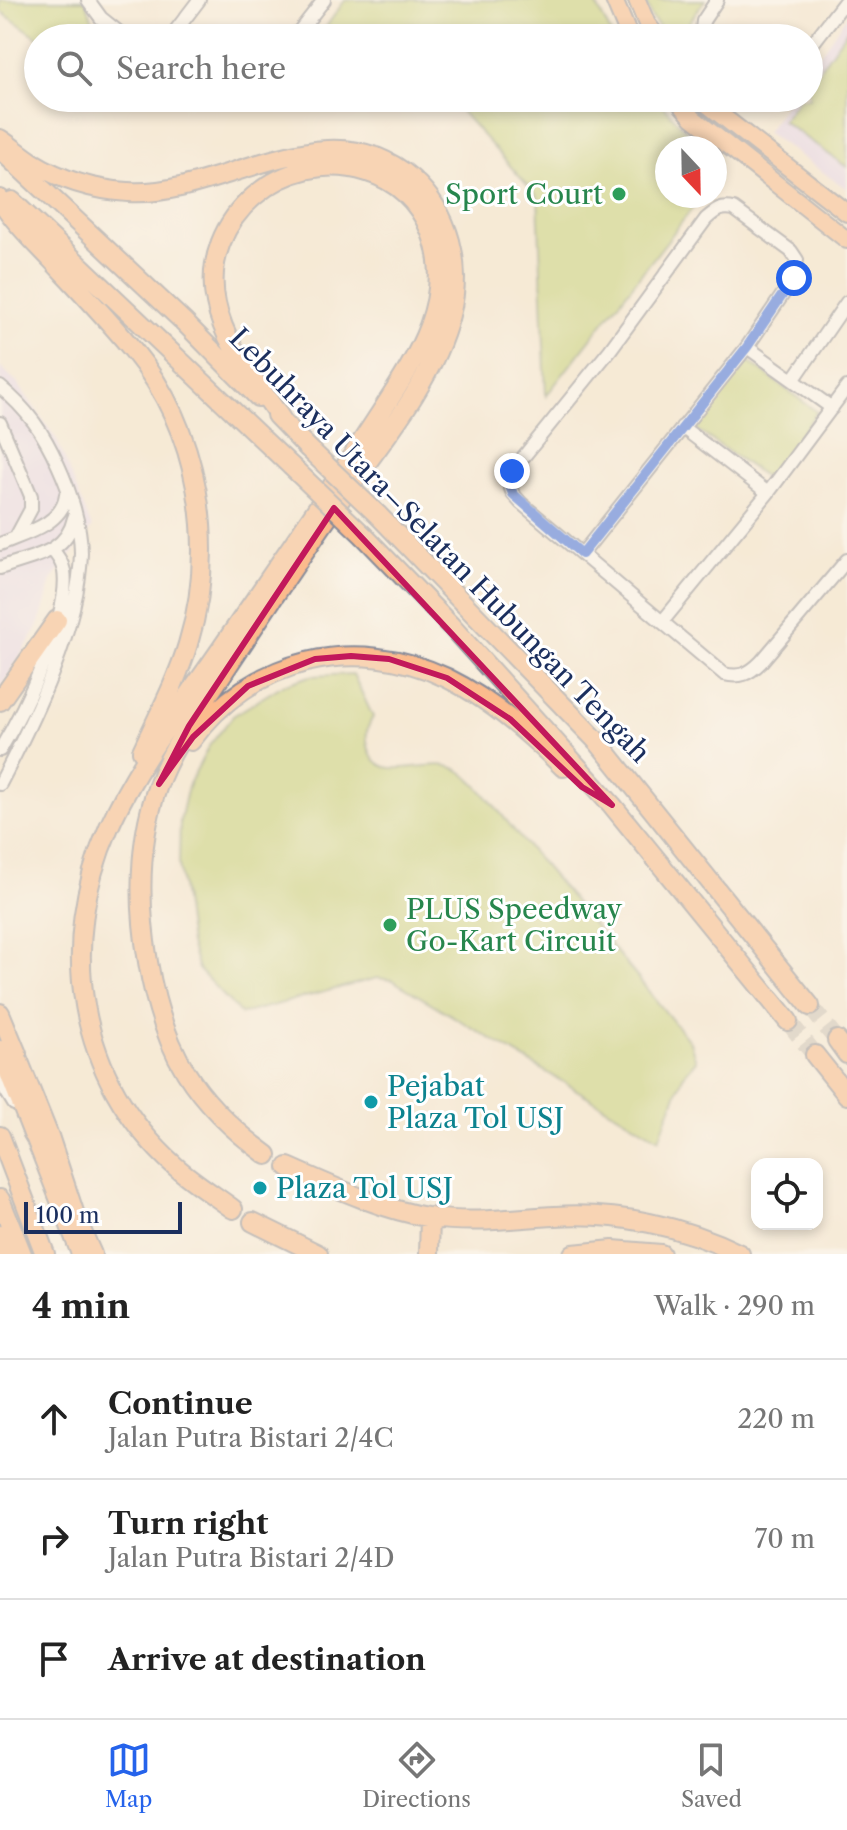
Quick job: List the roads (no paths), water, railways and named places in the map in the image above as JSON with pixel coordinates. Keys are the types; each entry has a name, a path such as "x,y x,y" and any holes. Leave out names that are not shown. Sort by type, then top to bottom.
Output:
{"highway":[{"path":"0,139 41,167 77,184 129,192 188,185 275,158 306,152 330,149 351,151 383,160 411,178 429,197 449,236 454,257 455,290 437,356 381,444 302,552 198,713 159,784 148,818 140,907 154,1001 164,1032 196,1089 241,1136 267,1155"},
{"name":"Lebuhraya Utara–Selatan Hubungan Tengah","path":"0,150 184,322 378,515 598,742 810,1006"},
{"path":"233,1209 175,1165 149,1139 126,1110 108,1078 93,1045 84,1009 81,946 87,896 110,824 128,791 179,710 359,447 410,366 431,322 440,285 440,265 431,234 412,199 398,187 366,171 323,165 273,181 251,197 233,217 221,242 214,264 213,286 217,308 236,353 283,422"},
{"name":"Lebuhraya Utara–Selatan Hubungan Tengah","path":"0,190 364,536 451,626 612,805 788,1021"},
{"path":"0,199 15,221 96,307 152,375 182,433 192,470 201,546 201,571 193,622 188,645 132,774 128,791"},
{"path":"0,701 57,620"},
{"path":"159,784 212,716 248,686 283,668 315,659 351,656 389,659 447,678 510,719 582,787 612,805"},
{"path":"0,1013 33,1134"},
{"path":"815,1055 847,1095"},
{"path":"0,1136 45,1254"},
{"path":"288,1167 373,1201 430,1217 495,1221 594,1215 627,1219 693,1235 740,1254"},
{"path":"0,1199 22,1254"},
{"path":"429,1254 430,1217"},
{"path":"253,1222 318,1254"},
{"path":"0,1235 7,1254"},
{"path":"573,1254 613,1250 661,1254"}],"main road":[{"path":"614,0 624,24"},
{"path":"637,0 647,24"},
{"path":"688,112 847,240"},
{"path":"717,112 847,213"},
{"path":"9,1052 50,1136 77,1218 93,1254"},
{"path":"33,1134 80,1254"}],"street":[{"path":"88,0 108,24"},
{"path":"181,24 199,0"},
{"path":"305,24 324,0"},
{"path":"703,24 717,0"},
{"path":"823,30 846,0"},
{"path":"582,554 747,347 794,278 797,260 791,251 765,230 727,207 706,219 610,350 512,471 508,481 513,494 582,554 724,674 746,674 761,662 847,560"},
{"path":"794,379 847,302"},
{"path":"747,347 832,408"},
{"path":"662,622 768,493 847,387"},
{"path":"0,784 68,626 79,575 80,534 65,479 45,436 24,408 1,389"},
{"path":"0,423 31,496 31,509 16,537"},
{"path":"682,427 768,493"},
{"path":"0,544 51,521 61,512 66,499 65,479"},
{"path":"0,568 62,544 71,532 75,515"},
{"path":"0,750 31,687 57,620 65,580 59,558 52,550"},
{"path":"0,1001 9,1052"},
{"path":"0,1081 33,1134"}],"tunnel":[{"path":"810,1006 837,1040"},
{"path":"788,1021 815,1055"}],"place":[{"name":"Sport Court","path":"619,194"},
{"name":"PLUS Speedway Go-Kart Circuit","path":"390,925"},
{"name":"Pejabat Plaza Tol USJ","path":"371,1102"},
{"name":"Plaza Tol USJ","path":"260,1188"}]}
